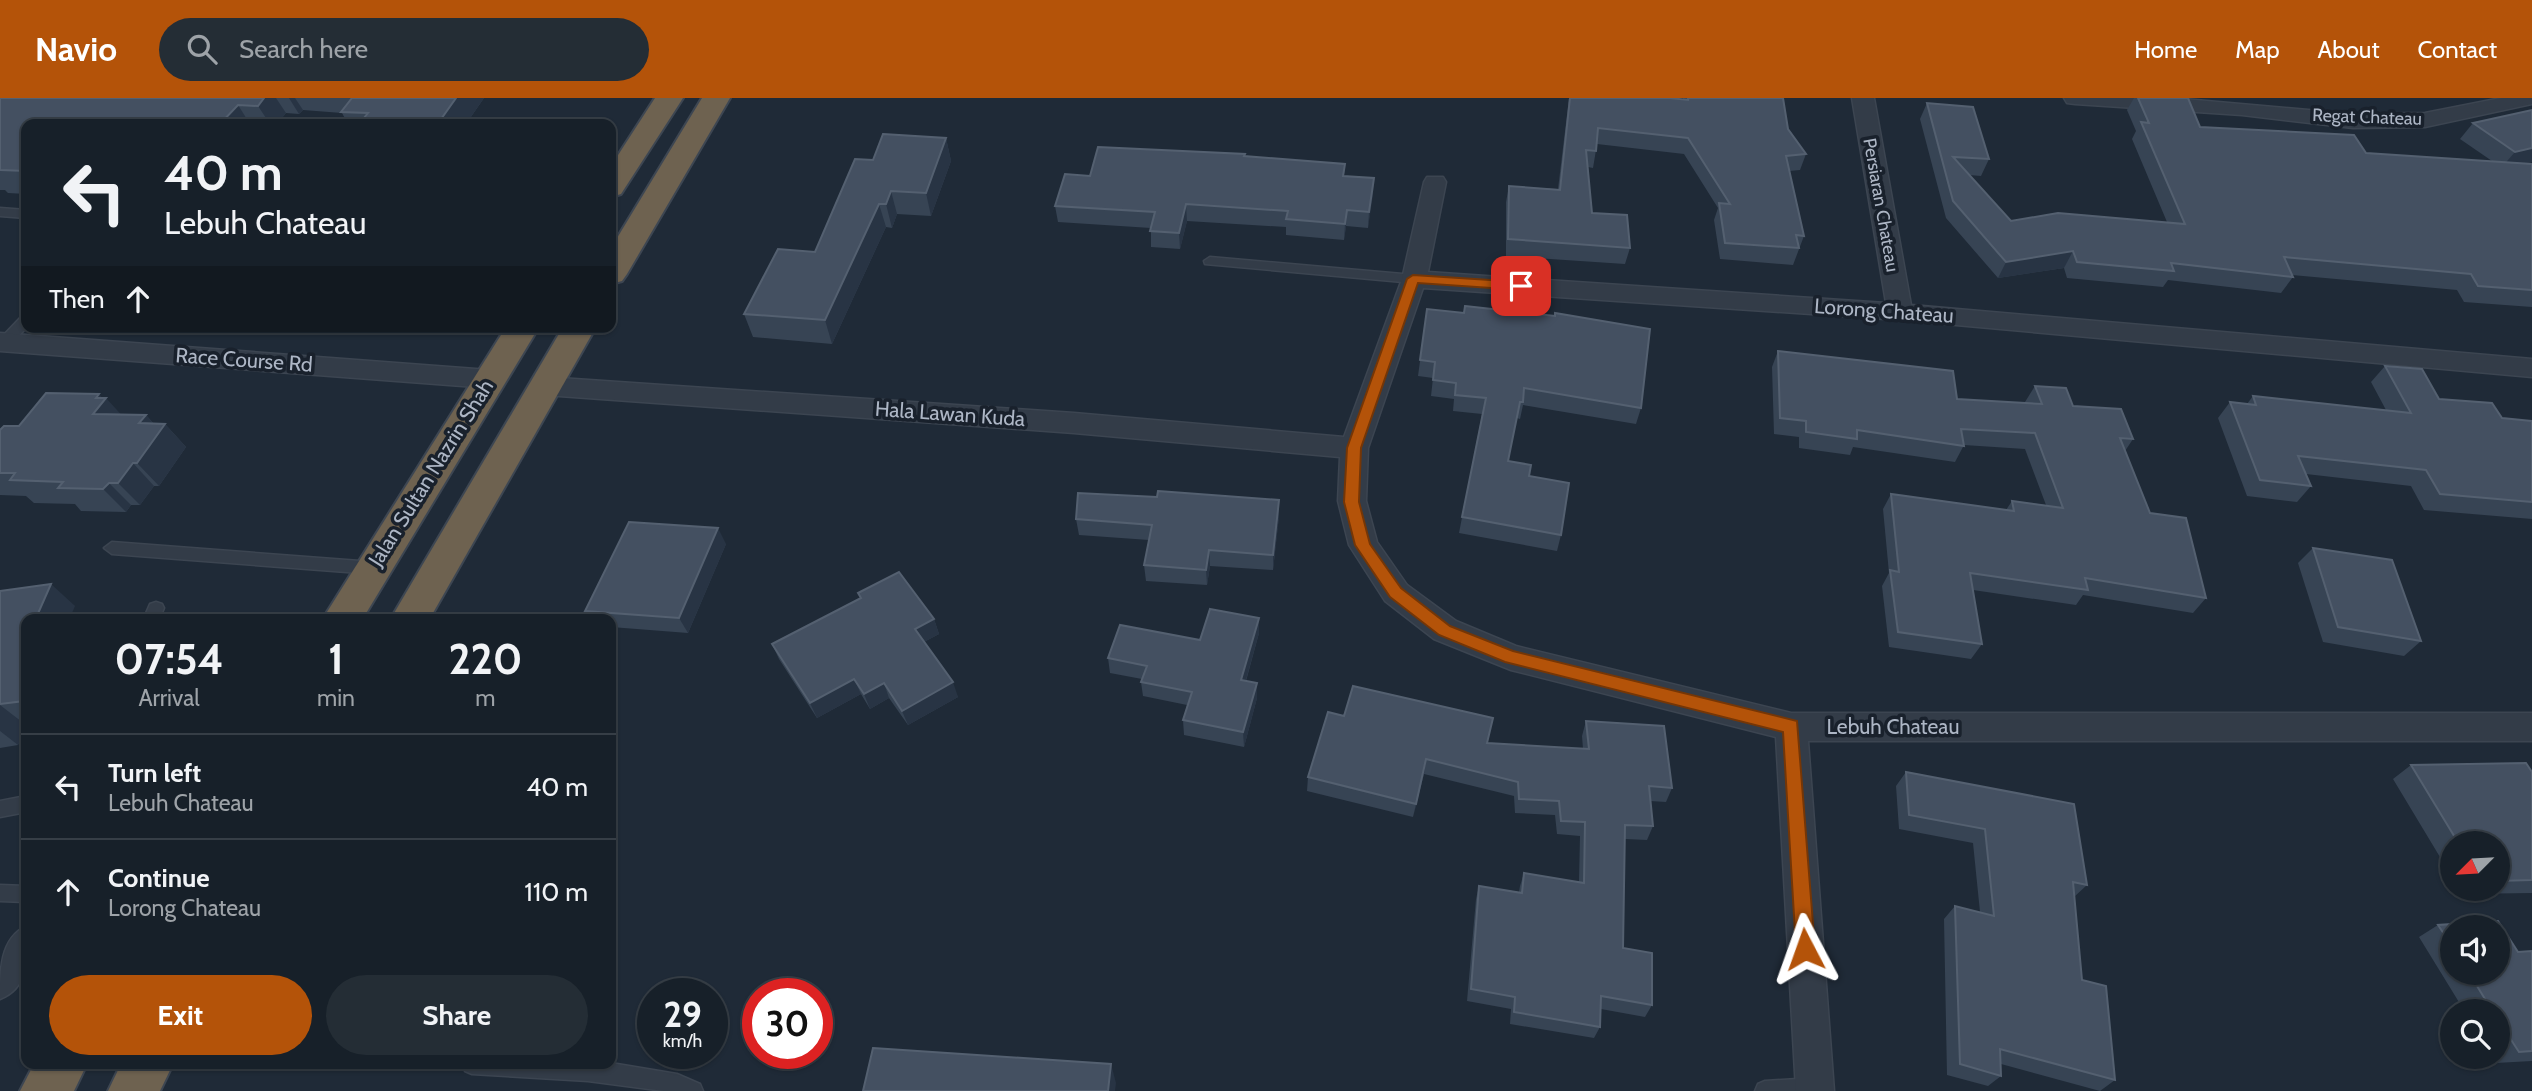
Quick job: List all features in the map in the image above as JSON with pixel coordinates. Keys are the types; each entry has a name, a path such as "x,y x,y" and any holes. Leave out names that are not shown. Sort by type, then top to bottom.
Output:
{"highway":[{"path":"616,180 669,98"},
{"path":"616,266 716,98"},
{"name":"Jalan Sultan Nazrin Shah","path":"345,614 519,333"},
{"path":"412,614 576,333"},
{"path":"45,1091 60,1069"},
{"path":"133,1091 146,1069"}],"street":[{"name":"Persiaran Chateau","path":"1863,98 1899,312"},
{"name":"Regat Chateau","path":"2075,98 2239,103 2353,121 2425,120 2532,98"},
{"path":"1354,448 1413,279 1435,181"},
{"name":"Lorong Chateau","path":"1413,279 1899,312 2532,368"},
{"name":"Race Course Rd","path":"2,342 489,379"},
{"name":"Hala Lawan Kuda","path":"545,386 1074,423 1354,448"},
{"name":"Lebuh Chateau","path":"1354,448 1352,502 1363,545 1396,593 1445,630 1511,657 1791,727 2532,727"},
{"path":"1791,727 1814,1090"},
{"path":"0,982 21,950"}],"lane":[{"path":"0,212 21,214"},
{"path":"1210,261 1413,279"},
{"path":"2,342 21,325"},
{"path":"112,548 373,568"},
{"path":"0,809 21,805"},
{"path":"0,893 21,894"},
{"path":"539,1069 647,1077 685,1085 693,1091"},
{"path":"1765,1091 1814,1090"}],"building":[{"path":"0,98 264,98 258,106 238,105 225,119 21,119 21,171 0,170"},
{"path":"352,98 456,98 441,119 373,119 364,118 368,113 341,112"},
{"path":"1570,98 1783,98 1788,129 1806,154 1786,156 1804,236 1796,235 1799,248 1725,243 1719,203 1730,204 1688,138 1598,128 1596,151 1586,150 1592,213 1627,215 1630,248 1508,239 1509,186 1560,190"},
{"path":"2138,98 2188,98 2200,127 2354,135 2366,153 2532,164 2532,290 2478,286 2471,274 2284,257 2293,277 2171,263 2174,271 2077,262 2073,251 2006,262 1953,201 1927,103 1973,107 1989,159 1953,157 2011,221 2058,213 2185,224 2141,122 2149,123"},
{"path":"2532,110 2532,148 2515,152 2473,123"},
{"path":"883,134 946,138 926,193 891,191 886,204 879,204 825,320 744,314 778,249 815,252 855,159 873,160"},
{"path":"1098,147 1245,154 1244,156 1345,164 1343,176 1374,178 1369,212 1347,210 1345,224 1286,219 1288,211 1186,204 1179,233 1150,231 1155,212 1055,206 1065,174 1090,176"},
{"path":"1465,306 1555,316 1555,313 1650,329 1641,408 1524,388 1508,461 1531,465 1529,476 1569,483 1561,535 1462,517 1486,398 1455,395 1456,383 1433,380 1435,362 1420,360 1427,309 1464,313"},
{"path":"1778,351 1953,371 1957,399 2042,404 2035,386 2066,388 2073,406 2121,409 2133,439 2120,438 2150,513 2186,518 2206,598 2085,578 2088,590 1970,573 1982,644 1898,632 1890,570 1899,572 1891,494 2014,511 2012,501 2063,508 2035,433 1961,429 1964,446 1857,430 1857,439 1806,432 1806,421 1780,418"},
{"path":"2385,366 2422,369 2439,399 2492,403 2502,418 2532,421 2532,502 2440,494 2426,470 2298,456 2311,486 2260,480 2230,402 2256,405 2253,396 2411,413"},
{"path":"46,393 99,394 96,398 106,398 93,414 146,415 139,423 165,424 137,463 133,463 118,483 109,483 103,489 58,488 63,482 10,480 15,473 0,473 0,430 4,426 19,426"},
{"path":"1158,491 1279,500 1273,555 1209,550 1206,570 1144,565 1152,525 1076,519 1078,493 1157,497"},
{"path":"629,522 718,528 679,618 585,611"},
{"path":"2313,548 2392,560 2421,641 2338,627"},
{"path":"899,572 934,619 915,629 953,682 902,711 884,683 864,694 854,679 810,703 772,644 861,598 858,593"},
{"path":"51,584 38,614 21,614 21,701 0,704 0,591"},
{"path":"1210,609 1259,618 1241,680 1257,683 1243,732 1183,720 1192,692 1141,682 1147,666 1108,658 1120,625 1200,640"},
{"path":"1353,686 1493,718 1487,743 1589,749 1586,721 1664,726 1672,788 1649,786 1653,826 1625,825 1623,948 1652,953 1652,1005 1601,996 1600,1027 1514,1012 1515,997 1471,989 1479,886 1522,893 1524,873 1584,883 1585,822 1561,821 1559,801 1519,799 1518,782 1426,759 1416,804 1308,777 1328,712 1344,716"},
{"path":"2526,763 2532,772 2532,880 2510,881 2510,831 2451,831 2411,765"},
{"path":"1906,772 2074,804 2087,885 2073,882 2082,980 2106,986 2115,1080 2000,1049 2001,1076 1960,1064 1955,906 1994,916 1985,829 1909,815"},
{"path":"2510,940 2518,952 2532,951 2532,1051 2519,1052 2510,1038 2510,999 2485,999 2476,985 2510,985"},
{"path":"873,1048 1111,1064 1108,1091 863,1091"}],"route":[{"path":"1521,286 1413,279 1354,448 1352,502 1363,545 1396,593 1445,630 1511,657 1791,727 1805,949"}]}
